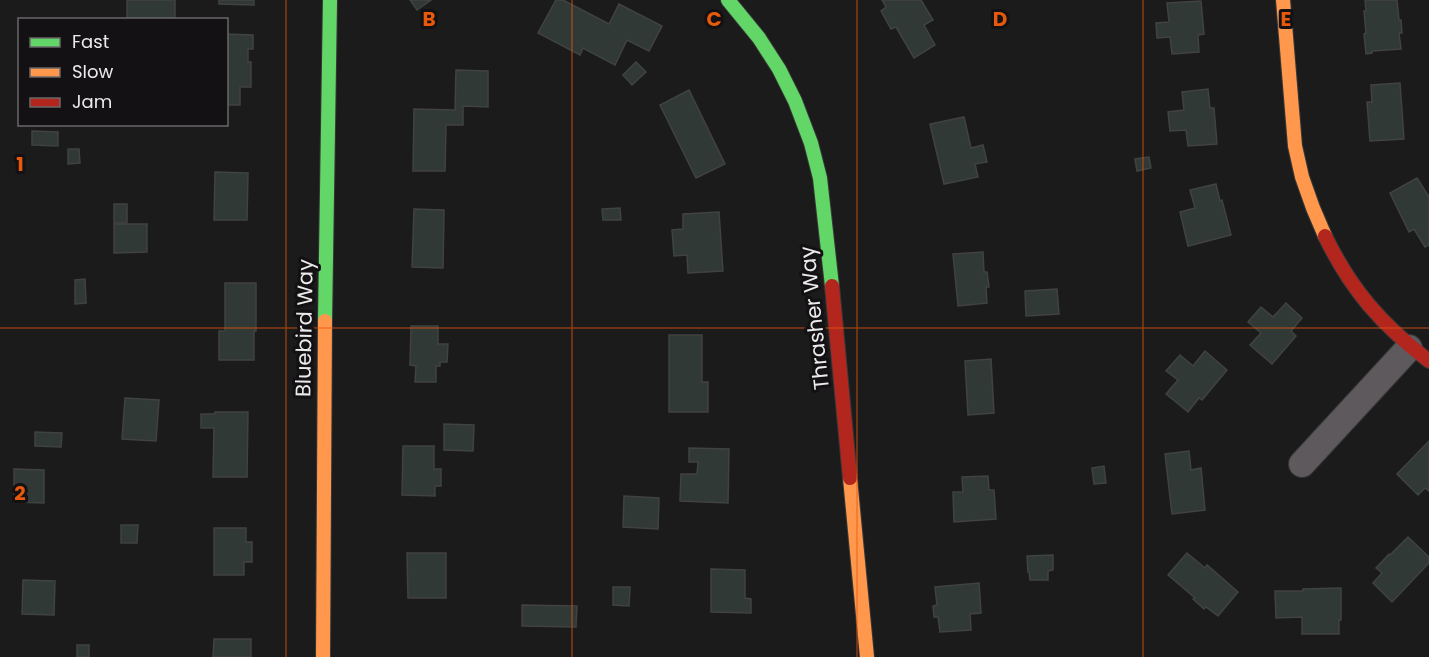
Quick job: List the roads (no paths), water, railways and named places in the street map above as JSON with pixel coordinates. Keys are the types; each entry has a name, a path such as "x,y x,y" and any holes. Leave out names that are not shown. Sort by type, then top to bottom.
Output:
{"street":[{"name":"Bluebird Way","path":"323,657 324,370 330,0"},
{"name":"Thrasher Way","path":"728,0 759,38 779,69 795,101 811,143 820,178 867,657"},
{"path":"1283,0 1295,144 1305,188 1321,230 1342,270 1369,307 1419,355 1302,464"}]}
